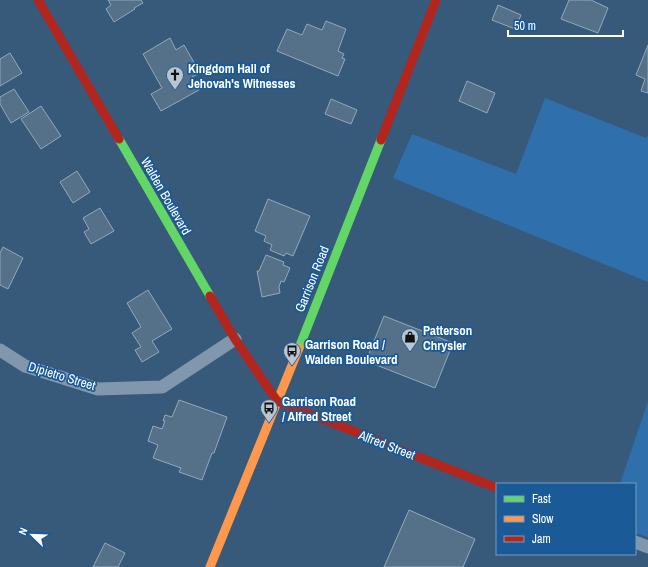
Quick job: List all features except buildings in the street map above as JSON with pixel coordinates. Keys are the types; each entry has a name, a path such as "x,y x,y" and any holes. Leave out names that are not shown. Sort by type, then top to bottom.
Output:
{"street":[{"name":"Walden Boulevard","path":"38,0 235,339 277,402"},
{"name":"Garrison Road","path":"210,567 436,0"},
{"name":"Dipietro Street","path":"0,350 25,366 98,388 162,387 235,339"},
{"name":"Alfred Street","path":"277,402 496,488"},
{"path":"636,542 648,547"}],"shaded area":[{"path":"545,98 646,138 648,135 648,282 393,178 412,134 516,174"},
{"path":"648,401 648,537 636,533 636,483 620,483"}],"traffic: fast":[{"path":"119,139 210,296"},
{"path":"299,348 381,140"}],"traffic: slow":[{"path":"210,567 299,348"}],"traffic: jam":[{"path":"38,0 119,139"},
{"path":"381,140 436,0"},
{"path":"210,296 235,339 277,401"},
{"path":"277,401 496,488"}],"place":[{"name":"Kingdom Hall of Jehovah's Witnesses","path":"175,90"},
{"name":"Patterson Chrysler","path":"410,352"},
{"name":"Garrison Road / Walden Boulevard","path":"292,366"},
{"name":"Garrison Road / Alfred Street","path":"269,423"}]}
